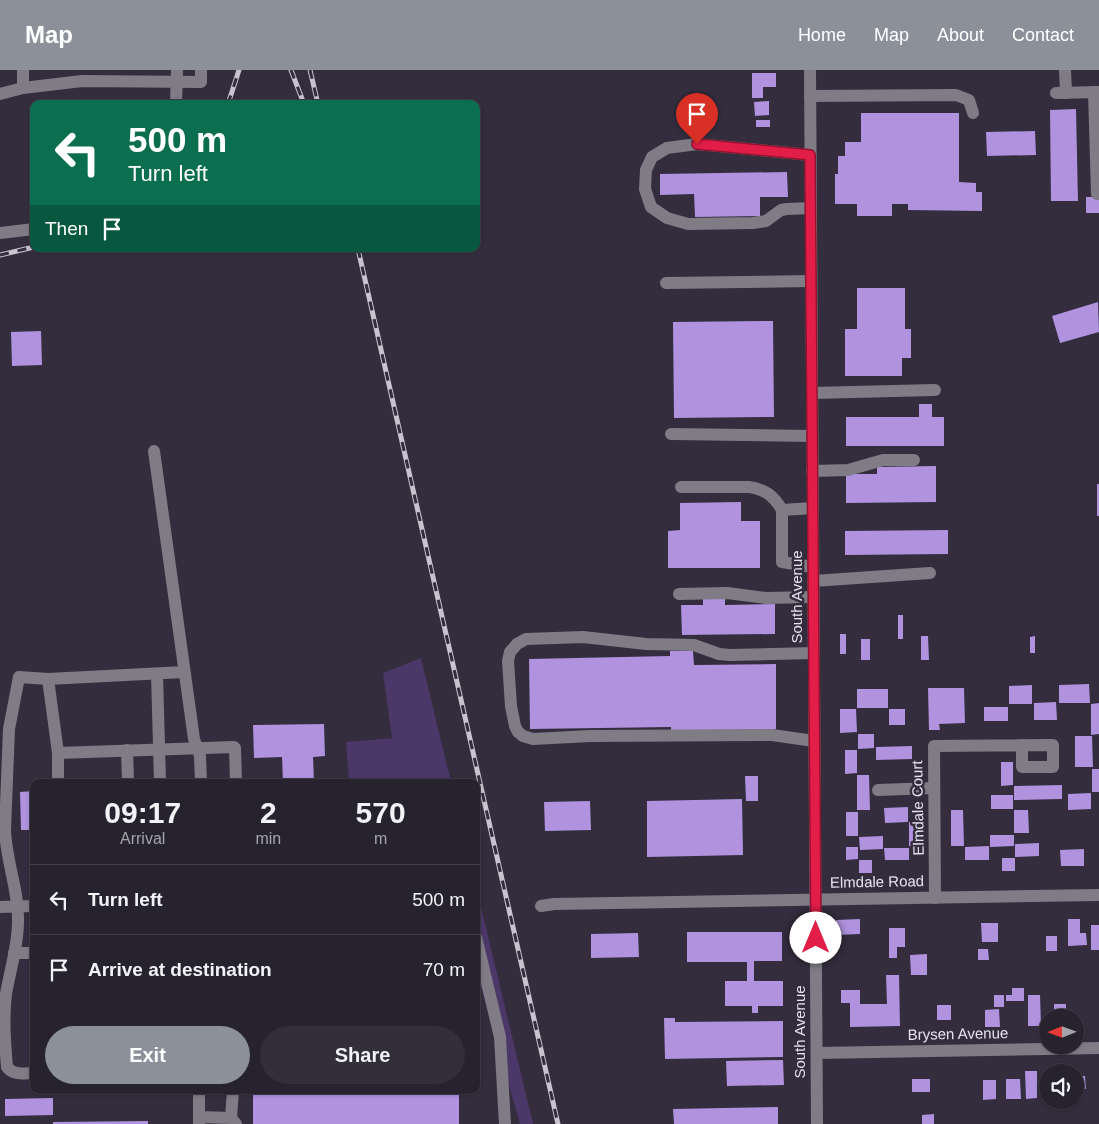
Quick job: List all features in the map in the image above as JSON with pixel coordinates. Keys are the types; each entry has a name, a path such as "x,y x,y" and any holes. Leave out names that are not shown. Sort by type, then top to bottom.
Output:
{"street":[{"path":"23,70 23,88"},
{"path":"0,94 23,88 177,76 201,82 201,70"},
{"name":"South Avenue","path":"810,70 817,1124"},
{"path":"1065,70 1061,93 1096,92 1098,194"},
{"path":"176,100 177,76"},
{"path":"810,96 956,96 969,100 973,113"},
{"path":"810,155 697,144 667,148 652,157 646,170 645,189 651,207 667,218 688,224 753,223 766,221 781,210 811,208"},
{"path":"0,233 30,229"},
{"path":"666,283 811,281"},
{"path":"812,393 935,390"},
{"path":"671,434 812,436"},
{"path":"154,451 194,739 200,756 201,779"},
{"path":"812,472 848,470 883,460 914,460"},
{"path":"681,487 749,487 760,489 772,497 782,510 782,562 813,567"},
{"path":"782,510 813,508"},
{"path":"813,581 930,573"},
{"path":"679,594 727,593 766,598 813,597"},
{"path":"814,653 730,655 719,654 694,645 646,644 583,637 526,639 517,644 510,652 507,672 515,726 523,736 533,738 772,734 814,741"},
{"path":"30,1073 15,1073 7,1067 4,1030 5,1011 18,926 18,906 3,830 9,730 19,678 48,679 184,672"},
{"path":"157,674 160,779"},
{"path":"48,679 58,754 58,779"},
{"name":"Elmdale Court","path":"935,898 934,746 1022,745 1053,745 1053,767 1022,767 1022,745"},
{"path":"58,754 234,747 236,779"},
{"path":"127,750 128,779"},
{"path":"878,790 934,788"},
{"name":"Elmdale Road","path":"541,906 816,899 1099,896"},
{"path":"0,907 30,906"},
{"path":"14,953 30,953"},
{"path":"480,954 500,1037 505,1124"},
{"name":"Brysen Avenue","path":"817,1052 1099,1048"},
{"path":"199,1094 199,1121 233,1121 232,1094"}],"shaded area":[{"path":"421,658 450,779 349,779 346,742 392,738 383,673"},
{"path":"480,903 533,1124 520,1124 480,983"}],"building":[{"path":"752,73 776,73 776,87 763,87 763,98 752,98"},
{"path":"769,101 769,115 755,116 754,102"},
{"path":"1076,109 1078,201 1051,201 1050,110"},
{"path":"861,113 959,113 959,182 976,183 976,192 982,192 982,211 908,210 908,204 892,204 892,216 857,216 857,204 835,204 835,174 838,174 838,156 845,156 845,142 861,142"},
{"path":"756,120 770,120 770,127 756,127"},
{"path":"1035,131 1036,155 987,156 986,132"},
{"path":"787,172 788,197 760,197 760,216 695,217 694,194 660,195 660,174"},
{"path":"1086,197 1099,197 1099,213 1086,213"},
{"path":"857,288 905,288 905,329 911,329 911,358 902,358 902,376 845,376 845,329 857,329"},
{"path":"1098,302 1099,332 1060,343 1052,316"},
{"path":"773,321 774,417 674,418 673,322"},
{"path":"41,331 42,365 12,366 11,332"},
{"path":"919,404 932,404 932,417 944,417 944,446 846,446 846,417 919,417"},
{"path":"936,466 936,502 846,503 846,474 877,474 877,467"},
{"path":"1097,484 1099,484 1099,516 1097,516"},
{"path":"741,502 741,521 760,521 760,568 668,568 668,531 680,530 680,503"},
{"path":"948,530 948,554 845,555 845,531"},
{"path":"725,596 725,605 775,604 775,634 682,635 681,605 703,605 703,597"},
{"path":"898,615 903,615 903,639 898,639"},
{"path":"840,634 846,634 846,654 840,654"},
{"path":"921,636 928,636 929,660 921,660"},
{"path":"1035,636 1035,653 1030,653 1030,637"},
{"path":"861,639 870,639 870,660 861,660"},
{"path":"670,651 693,651 694,665 776,664 776,729 671,731 671,727 530,729 529,659 670,656"},
{"path":"1089,684 1090,703 1059,703 1059,685"},
{"path":"1032,685 1032,704 1009,704 1009,686"},
{"path":"928,688 964,688 965,723 939,724 940,730 929,730"},
{"path":"857,689 888,689 888,708 857,708"},
{"path":"1056,702 1057,720 1034,720 1034,703"},
{"path":"1099,703 1099,734 1091,735 1091,704"},
{"path":"984,707 1008,707 1008,721 984,721"},
{"path":"840,709 856,709 857,732 840,733"},
{"path":"889,709 905,709 905,725 889,725"},
{"path":"324,724 325,756 313,757 314,779 283,779 282,757 254,758 253,725"},
{"path":"858,734 874,734 874,748 858,749"},
{"path":"1075,736 1092,736 1093,767 1075,767"},
{"path":"912,746 912,759 876,760 876,747"},
{"path":"845,750 857,750 857,773 845,774"},
{"path":"1001,762 1013,762 1013,785 1001,786"},
{"path":"1092,769 1099,769 1099,792 1092,792"},
{"path":"857,775 869,775 870,810 857,810"},
{"path":"745,776 758,776 758,801 746,801"},
{"path":"1062,785 1062,799 1014,800 1014,786"},
{"path":"30,791 30,830 21,830 20,792"},
{"path":"1091,793 1091,809 1068,810 1068,794"},
{"path":"991,795 1013,795 1013,809 991,809"},
{"path":"742,799 743,855 647,857 647,801"},
{"path":"590,801 591,830 545,831 544,802"},
{"path":"908,807 908,822 885,823 884,808"},
{"path":"951,810 963,810 964,846 951,846"},
{"path":"1014,810 1028,810 1029,833 1014,833"},
{"path":"846,812 858,812 858,836 846,836"},
{"path":"909,822 921,822 922,846 909,846"},
{"path":"990,835 1014,835 1014,846 990,847"},
{"path":"883,836 883,849 860,850 859,837"},
{"path":"1039,843 1039,856 1015,857 1015,844"},
{"path":"989,846 989,860 965,860 965,847"},
{"path":"846,847 858,847 858,859 846,860"},
{"path":"884,848 909,848 909,860 885,860"},
{"path":"1084,849 1084,866 1061,866 1060,850"},
{"path":"1002,858 1015,858 1015,871 1002,871"},
{"path":"859,860 872,860 872,873 859,873"},
{"path":"860,919 860,934 837,935 836,920"},
{"path":"1068,919 1080,919 1080,933 1086,933 1087,945 1068,946"},
{"path":"981,923 998,923 998,942 982,942"},
{"path":"1091,925 1099,925 1099,950 1091,950"},
{"path":"889,928 905,928 905,947 897,947 897,958 889,958"},
{"path":"687,932 782,932 782,961 754,961 754,981 783,981 783,1006 758,1006 758,1013 752,1013 752,1006 725,1006 725,981 747,981 747,962 687,962"},
{"path":"638,933 639,957 591,958 591,934"},
{"path":"1046,936 1057,936 1057,951 1046,951"},
{"path":"978,949 988,949 989,960 978,960"},
{"path":"927,954 927,975 911,975 910,955"},
{"path":"886,975 899,975 900,1026 850,1027 850,1003 841,1003 841,990 860,990 860,1004 887,1004"},
{"path":"1012,988 1024,988 1024,1001 1006,1001 1006,995 1012,995"},
{"path":"994,995 1004,995 1004,1007 994,1007"},
{"path":"1028,995 1040,995 1039,1026 1028,1026"},
{"path":"1054,1004 1066,1004 1066,1009 1054,1009"},
{"path":"937,1005 951,1005 951,1020 937,1020"},
{"path":"999,1009 1000,1027 985,1027 985,1010"},
{"path":"664,1018 675,1018 675,1022 783,1021 783,1057 665,1059"},
{"path":"783,1060 784,1085 727,1086 726,1061"},
{"path":"1025,1071 1037,1071 1037,1098 1026,1099"},
{"path":"1084,1076 1085,1076 1086,1089 1084,1089"},
{"path":"912,1079 930,1079 930,1092 912,1092"},
{"path":"1006,1079 1020,1079 1021,1099 1006,1099"},
{"path":"983,1080 996,1080 996,1099 983,1100"},
{"path":"253,1094 459,1094 459,1124 253,1124"},
{"path":"53,1098 53,1115 5,1116 5,1099"},
{"path":"778,1107 778,1124 674,1124 673,1109"},
{"path":"934,1114 934,1124 922,1124 922,1115"},
{"path":"148,1121 148,1124 53,1124 53,1122"}],"railway":[{"path":"229,100 239,70"},
{"path":"291,70 302,100"},
{"path":"310,70 317,100"},
{"path":"0,255 30,248"},
{"path":"359,252 479,779"},
{"path":"480,783 558,1124"}],"route":[{"path":"697,144 810,155 816,938"}]}
